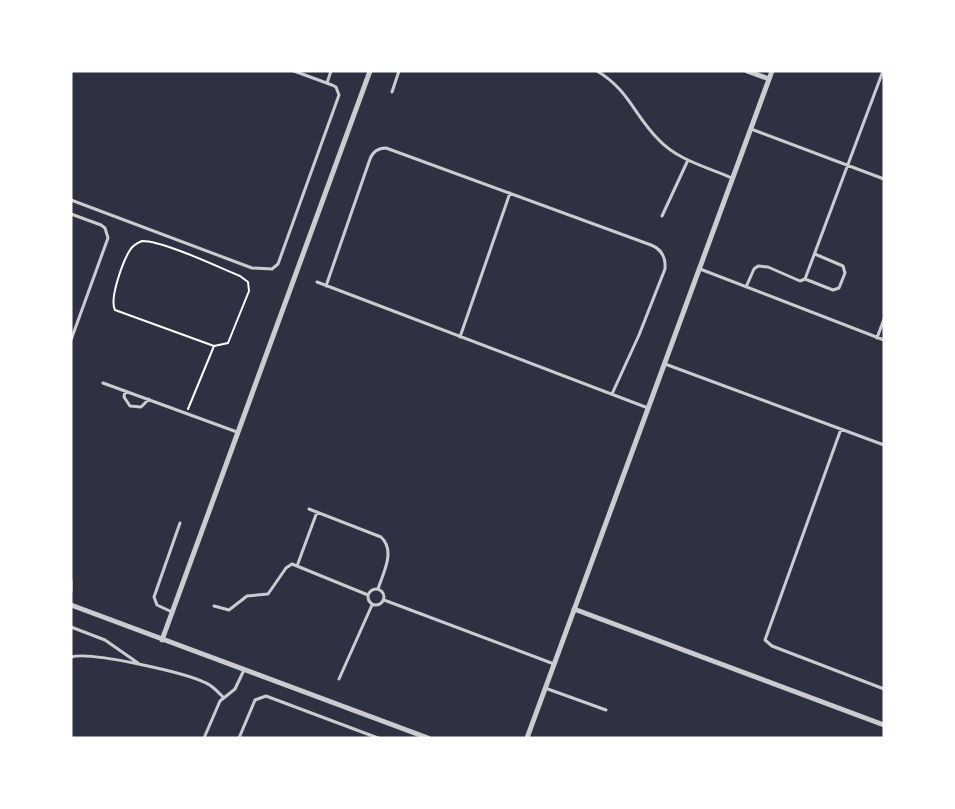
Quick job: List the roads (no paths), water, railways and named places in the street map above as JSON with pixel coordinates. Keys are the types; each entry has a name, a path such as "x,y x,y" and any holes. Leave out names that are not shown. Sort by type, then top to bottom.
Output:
{"street":[{"path":"162,640 370,71"},
{"path":"747,71 769,79"},
{"path":"527,738 772,71"},
{"path":"71,605 428,738"},
{"path":"574,609 884,725"}],"lane":[{"path":"71,200 252,268 272,269 278,264 339,95 336,87 294,71"},
{"path":"327,83 331,71"},
{"path":"392,92 399,71"},
{"path":"597,71 623,91 658,140 667,148 688,160 733,178"},
{"path":"805,279 883,71"},
{"path":"751,129 884,179"},
{"path":"326,286 370,159 376,150 386,148 651,245 656,247 664,257 665,269 639,335 612,394"},
{"path":"662,216 688,160"},
{"path":"460,336 510,193"},
{"path":"71,214 101,225 108,238 71,340"},
{"path":"746,287 754,269 758,266 768,267 800,281 805,279 833,290 839,288 845,275 843,266 815,254"},
{"path":"699,269 884,340"},
{"path":"317,282 648,408"},
{"path":"877,338 884,319"},
{"path":"664,364 884,445"},
{"path":"103,383 238,432"},
{"path":"125,391 124,396 130,406 141,407 149,399"},
{"path":"841,428 766,640 772,646 884,688"},
{"path":"309,509 381,537 386,541 389,553 378,589"},
{"path":"297,566 317,512"},
{"path":"172,612 157,605 154,597 180,523"},
{"path":"214,606 229,610 247,596 268,594 287,566 297,566 368,595 372,605 339,679"},
{"path":"71,582 71,591"},
{"path":"368,595 372,590 378,589 384,593 384,600 378,606 372,605"},
{"path":"384,600 554,664"},
{"path":"71,627 99,636 140,665"},
{"path":"71,656 87,656 163,669 205,682 224,698"},
{"path":"204,738 224,698 235,689 244,670"},
{"path":"545,688 606,710"},
{"path":"239,738 255,700 266,696 378,738"},
{"path":"360,738 362,732"}]}
